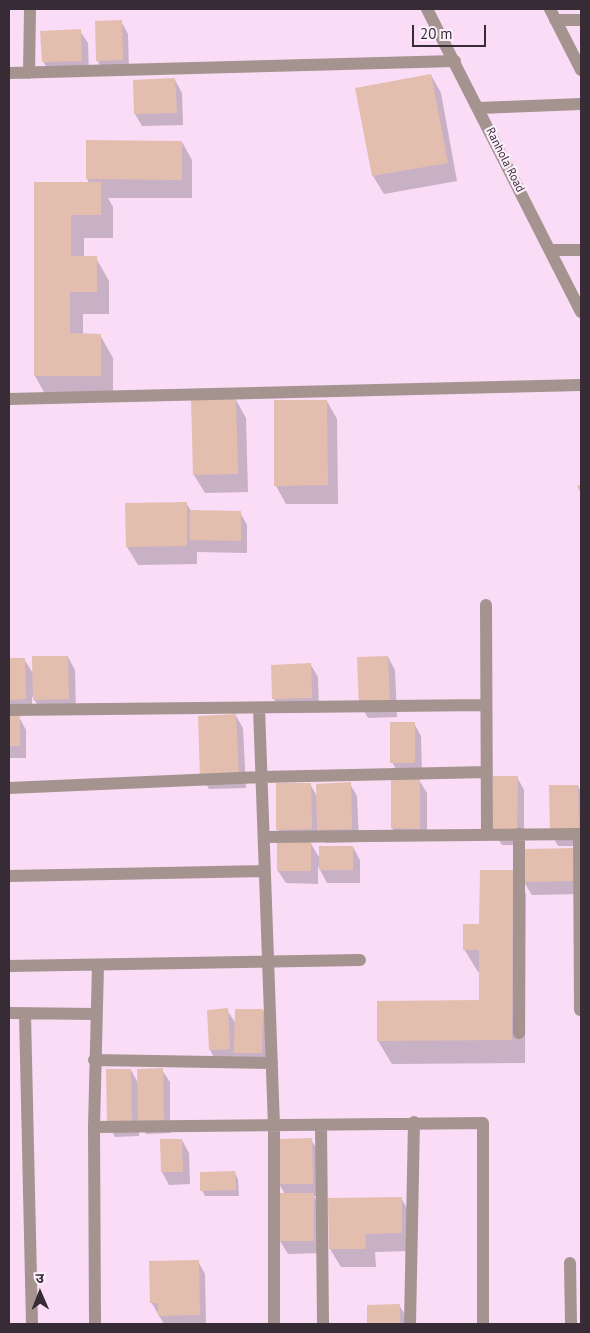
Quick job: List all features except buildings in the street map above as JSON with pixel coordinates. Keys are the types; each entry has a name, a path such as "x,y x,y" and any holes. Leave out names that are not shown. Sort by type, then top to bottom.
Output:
{"street":[{"path":"29,73 30,9"},
{"name":"Ranhola Road","path":"427,9 479,108 581,312"},
{"path":"553,14 581,20"},
{"path":"553,14 581,70"},
{"path":"9,73 455,61"},
{"path":"479,108 581,104"},
{"path":"550,250 581,250"},
{"path":"9,399 581,385"},
{"path":"486,605 487,834"},
{"path":"9,710 486,705"},
{"path":"258,708 274,1126 274,1324"},
{"path":"9,788 262,777 487,772"},
{"path":"519,834 519,1033"},
{"path":"264,837 580,834 580,1010"},
{"path":"9,876 265,871"},
{"path":"9,966 98,966 360,960"},
{"path":"95,1324 94,1060 98,966"},
{"path":"9,1013 96,1014"},
{"path":"25,1014 32,1324"},
{"path":"94,1060 272,1063"},
{"path":"94,1127 274,1126 414,1122 483,1123 482,1324"},
{"path":"410,1324 414,1122"},
{"path":"321,1125 323,1324"},
{"path":"570,1263 571,1324"}]}
